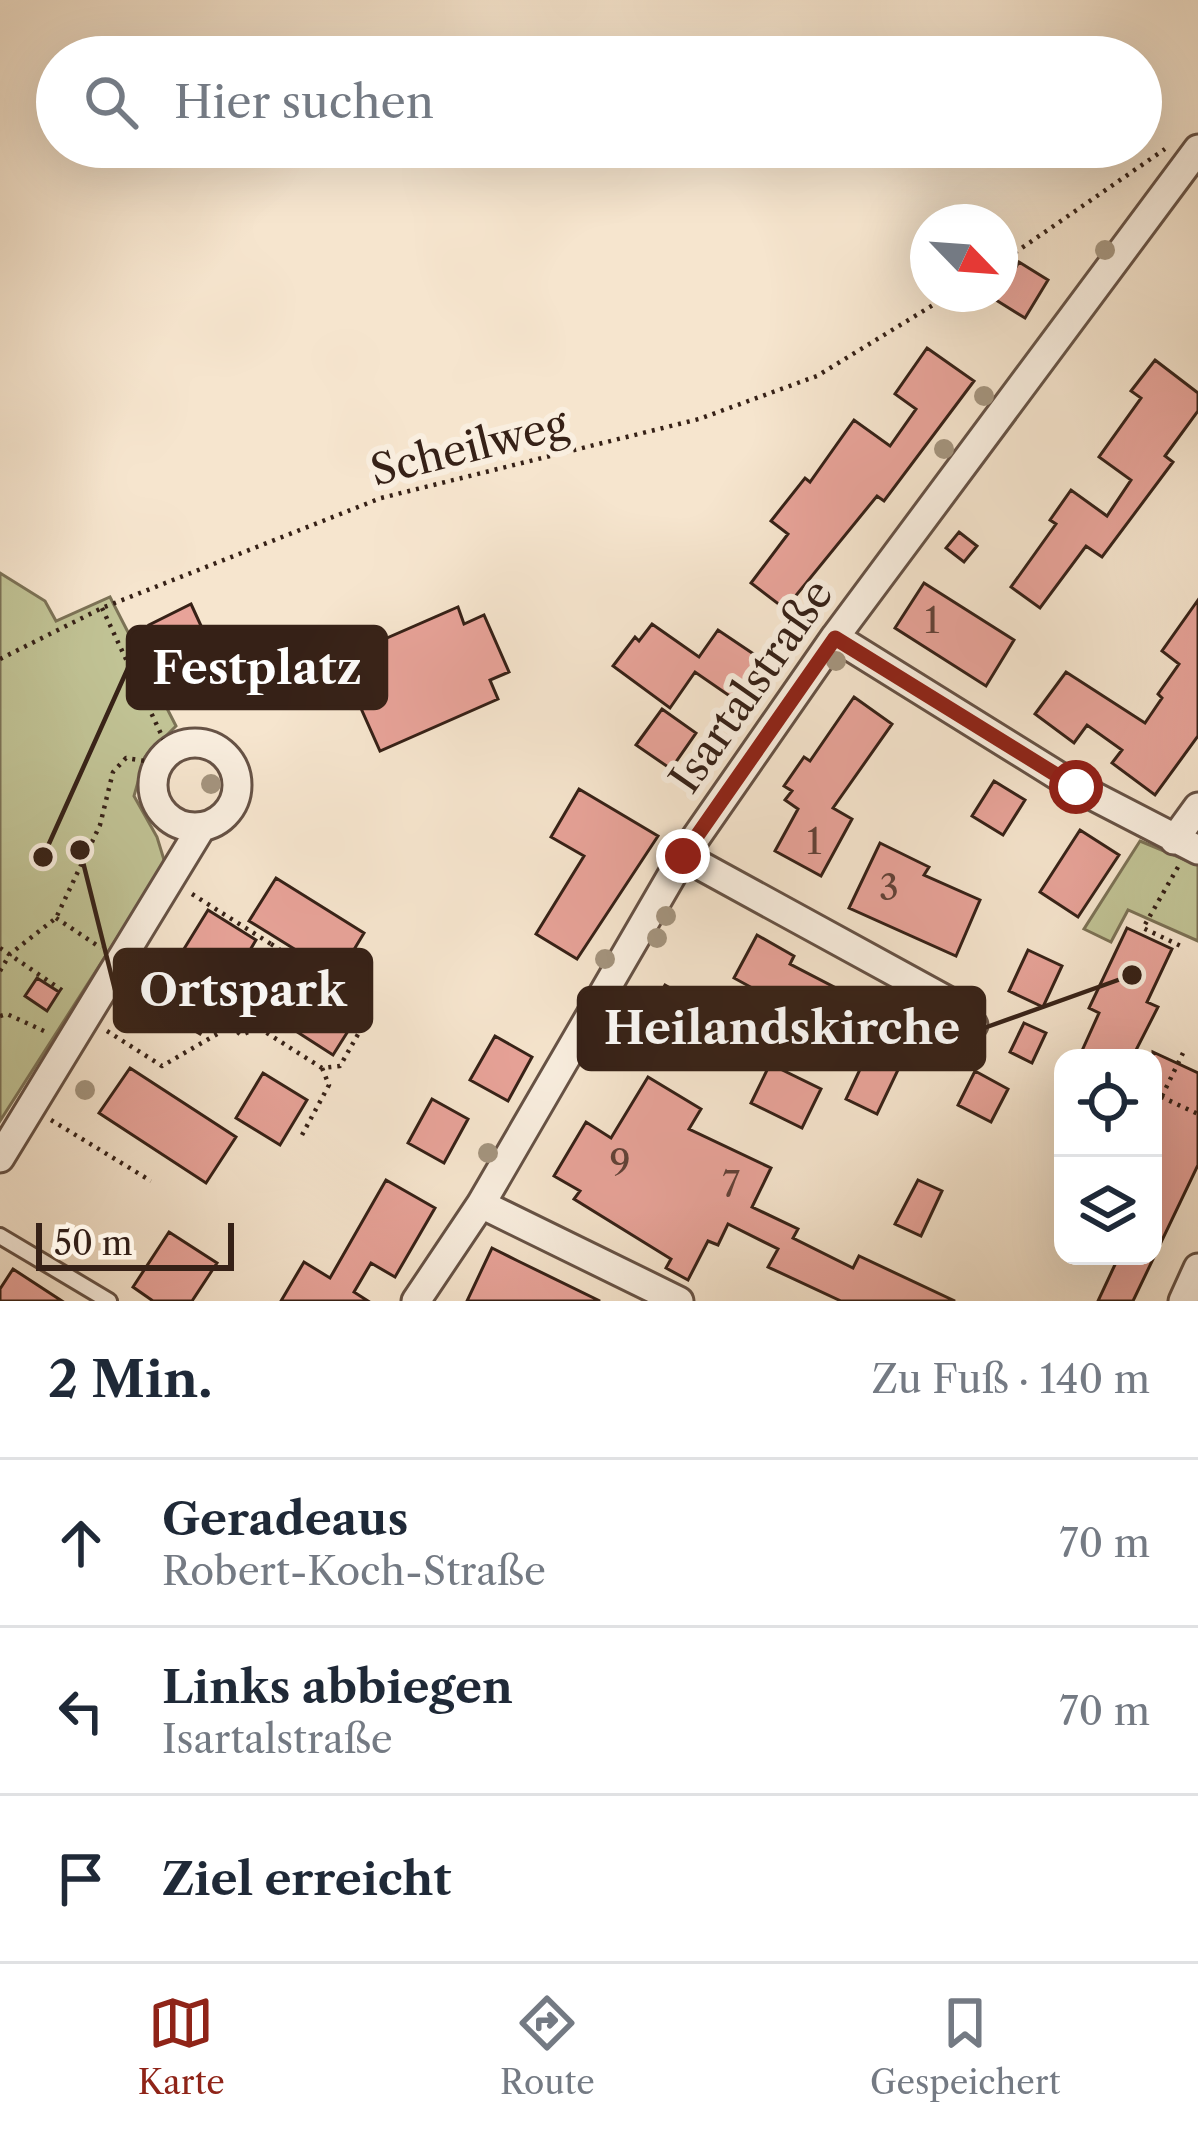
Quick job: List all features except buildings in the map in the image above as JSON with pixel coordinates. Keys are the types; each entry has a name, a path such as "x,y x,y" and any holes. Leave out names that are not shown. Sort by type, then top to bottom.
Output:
{"street":[{"name":"Isartalstraße","path":"416,1301 482,1204 683,856 1184,149"},
{"path":"835,638 1060,777 1187,846 1198,807"},
{"path":"184,743 202,743 221,751 232,764 237,778 235,801 217,823 201,828 175,824 160,812 152,782 164,757 184,743"},
{"path":"0,1158 201,828"},
{"path":"683,856 957,1006 973,1025"},
{"path":"482,1204 680,1301"},
{"path":"1183,1301 1198,1268"}],"lane":[{"path":"0,1237 110,1301"}],"path":[{"path":"1018,250 1133,168"},
{"name":"Scheilweg","path":"0,659 101,608 381,498 734,407 817,376 922,312"},
{"path":"0,971 10,954 56,918 100,825 113,772 126,758 164,757 101,608"},
{"path":"1184,948 1143,928 1187,846"},
{"path":"172,881 308,968"},
{"path":"56,918 121,962"},
{"path":"250,1002 271,944"},
{"path":"0,948 162,1066 231,1027"},
{"path":"231,1027 233,1007 250,1002"},
{"path":"250,1002 262,1016 259,1028"},
{"path":"0,1016 7,1014 32,1024 68,1047"},
{"path":"322,1069 340,1066 365,1022"},
{"path":"231,1027 241,1035 259,1028"},
{"path":"259,1028 322,1069 329,1085 302,1135"},
{"path":"1183,1053 1162,1097 1198,1114"},
{"path":"31,1107 151,1180"}],"green space":[{"path":"0,573 45,601 56,621 110,597 176,726 145,757 134,796 157,837 165,863 0,1121"},
{"path":"1140,841 1198,865 1198,941 1128,910 1111,942 1084,929"}],"place":[{"name":"Ortspark","path":"80,850"},
{"name":"Festplatz","path":"43,857"},
{"name":"Heilandskirche","path":"1132,975"}],"route":[{"path":"683,856 835,638 1076,787"}]}
